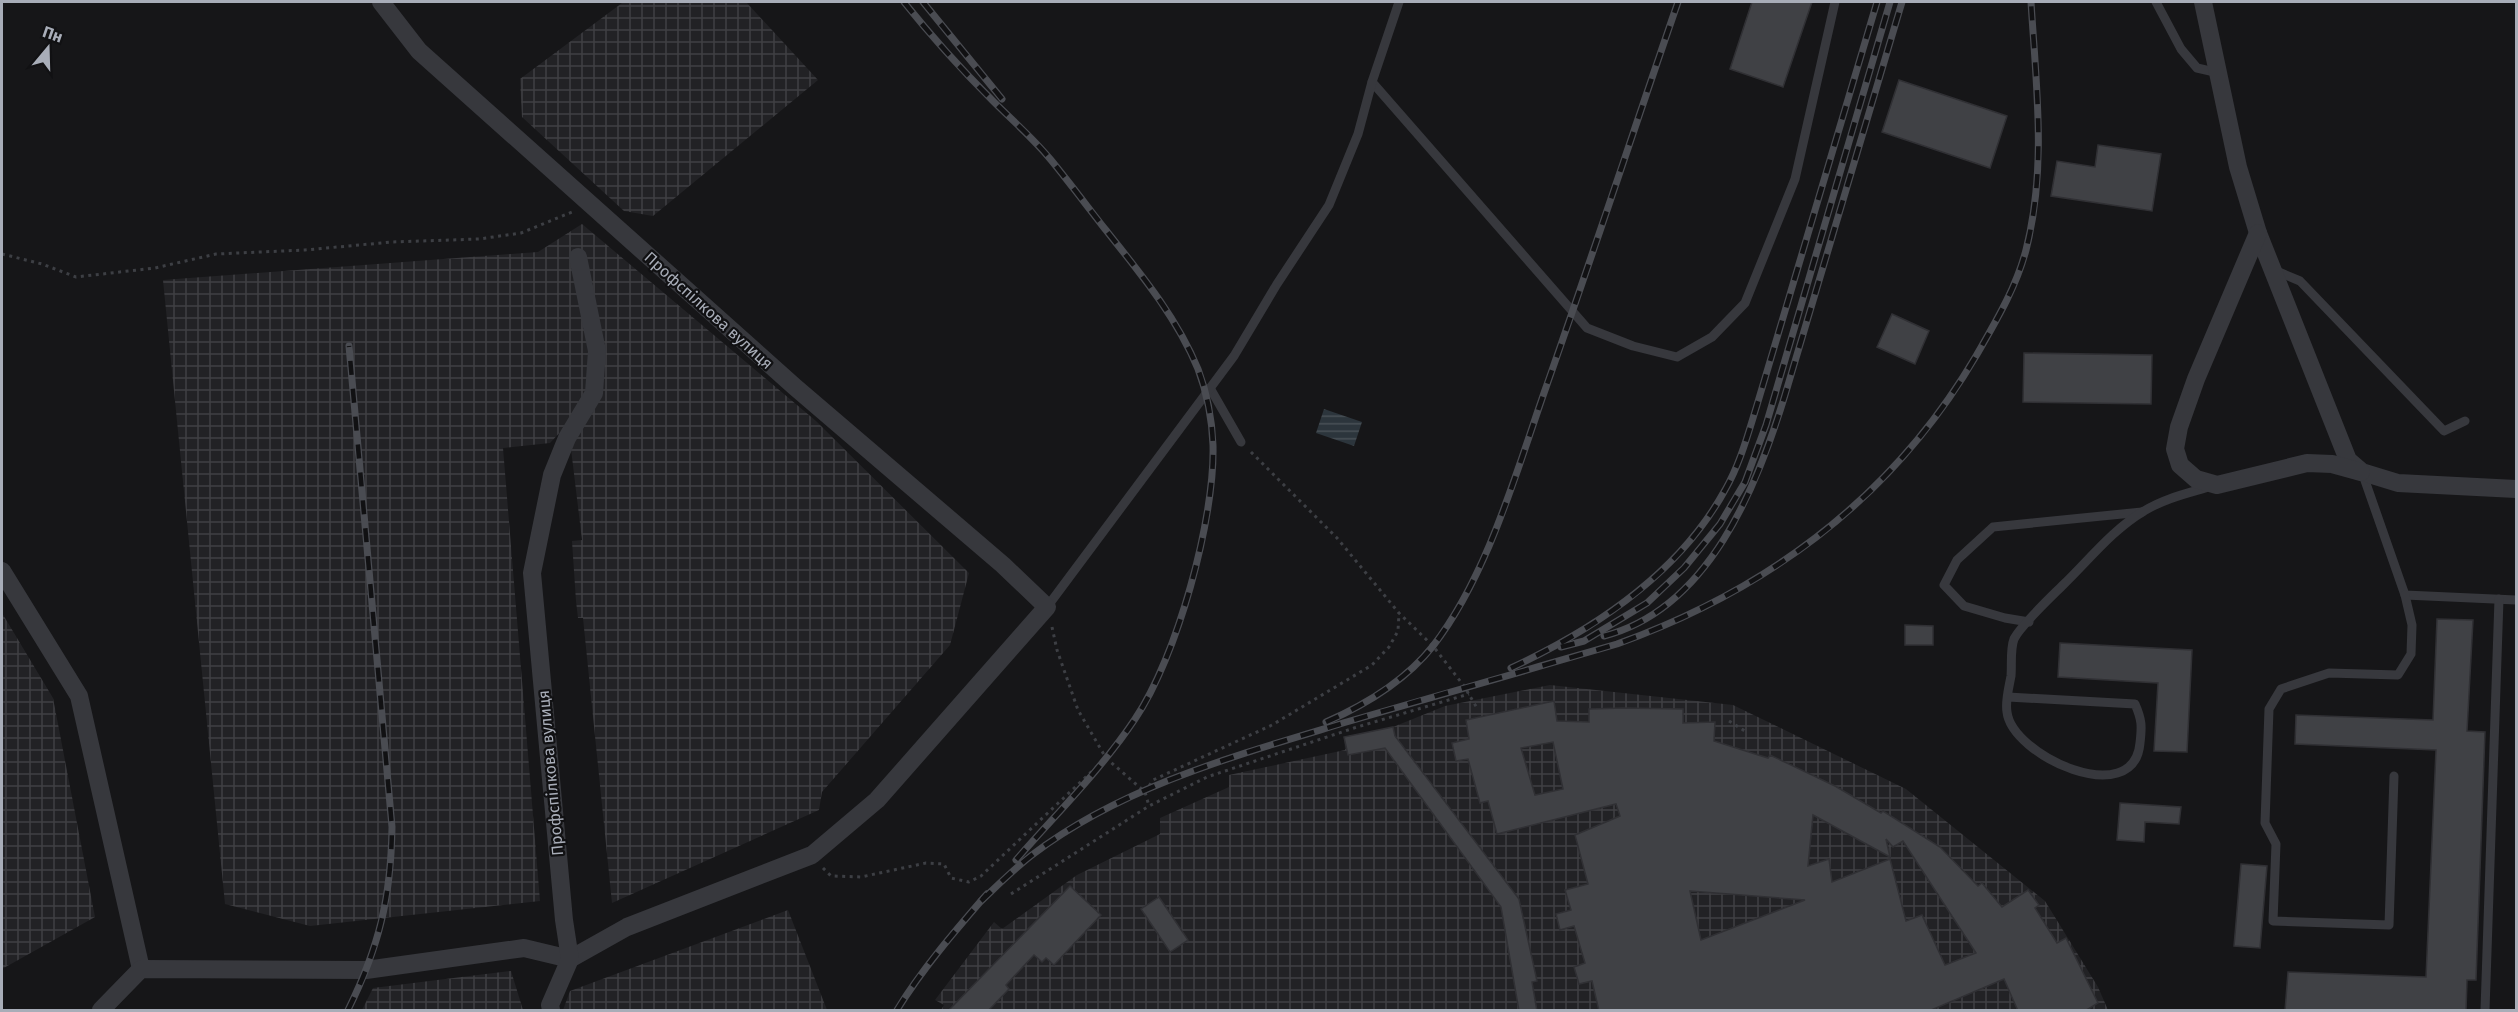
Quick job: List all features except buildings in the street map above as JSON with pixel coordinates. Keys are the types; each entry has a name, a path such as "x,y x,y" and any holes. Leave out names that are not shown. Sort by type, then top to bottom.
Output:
{"street":[{"name":"Профспілкова вулиця","path":"381,2 419,51 795,387 1003,565 1047,607"},
{"path":"2202,2 2238,167 2258,232 2338,439 2348,460 2362,472"},
{"path":"2258,232 2196,379 2177,438 2175,449 2180,465 2196,478 2217,485 2307,463 2332,464 2398,483 2517,489"},
{"name":"Профспілкова вулиця","path":"570,960 564,920 532,573 552,475 567,438 594,393 597,351 578,257"},
{"path":"2,571 79,696 141,969"},
{"path":"551,1011 550,1005 570,960 627,927 812,855 877,800 1047,607"},
{"path":"101,1011 141,969 366,970 524,948 570,960"}],"lane":[{"path":"1047,607 1234,356 1277,284 1329,205 1358,134 1372,82 1399,2"},
{"path":"1372,82 1587,328 1634,346 1677,357 1712,337 1745,303 1795,179 1835,2"},
{"path":"2156,2 2181,49 2197,68 2219,73"},
{"path":"2272,269 2300,281 2444,432 2465,421"},
{"path":"1210,388 1241,442"},
{"path":"2362,472 2405,595 2412,625 2411,654 2398,675 2329,673 2281,689 2269,709 2265,823 2276,844 2273,921 2389,925 2394,776"},
{"path":"2008,697 2135,704 2142,721 2139,754 2128,769 2116,776 2087,773 2048,760 2019,735 2007,713 2008,697 2014,639 2045,602 2142,512 2167,500 2217,485"},
{"path":"2029,622 2005,618 1964,606 1944,585 1958,560 1993,527 2142,512"},
{"path":"2405,595 2517,600"},
{"path":"2485,1011 2499,599"}],"path":[{"path":"2,254 42,264 76,277 155,267 216,254 305,250 392,242 479,239 521,233 568,213 598,211"},
{"path":"1241,442 1337,538 1399,613 1432,646 1477,708"},
{"path":"1047,607 1057,650 1078,710 1106,758 1145,792 1149,806"},
{"path":"1145,792 1153,780 1272,725 1372,665 1389,647 1398,631 1399,613"},
{"path":"1011,894 1149,806 1207,777 1354,728 1469,694"},
{"path":"1728,720 1748,733"},
{"path":"812,855 831,876 861,878 926,863 944,864 951,878 969,882 981,876 1106,758"}],"shaded area":[{"path":"746,2 818,80 653,216 624,211 522,117 520,79 622,3"},
{"path":"582,224 816,421 969,573 950,645 822,792 819,810 612,903 583,618 578,618 576,601 572,541 582,540 568,424 550,443 503,448 540,901 310,926 225,904 163,280 538,252"},
{"path":"1324,409 1362,422 1354,446 1316,433"},
{"path":"2,613 53,698 95,917 2,969"},
{"path":"1550,685 1733,705 1906,789 2045,901 2098,987 2108,1010 941,1010 944,1005 935,1000 994,922 1002,929 1077,875 1160,834 1160,818 1229,787 1229,775 1345,750 1344,737 1393,727 1445,706"},
{"path":"788,910 827,1010 563,1010 570,991"},
{"path":"511,971 523,1010 362,1010 373,988"}],"railway":[{"path":"904,2 981,89 1044,152 1156,296 1179,331 1198,369 1212,426 1212,475 1208,510 1190,587 1179,625 1165,660 1150,692 1122,738 1016,860"},
{"path":"923,2 1002,99"},
{"path":"1326,722 1370,699 1398,681 1410,670 1433,646 1469,589 1510,491 1678,2"},
{"path":"1511,668 1573,636 1632,596 1684,548 1706,520 1725,490 1750,427 1877,2"},
{"path":"1561,647 1584,641 1647,603 1684,568 1720,524 1745,482 1766,425 1890,2"},
{"path":"1604,636 1641,622 1673,600 1700,572 1723,540 1743,505 1760,468 1785,395 1902,2"},
{"path":"981,901 1025,860 1068,830 1144,791 1185,774 1267,746 1617,644 1673,622 1726,596 1776,566 1823,532 1866,495 1906,453 1943,407 1976,356 2017,278 2026,250 2032,219 2038,157 2031,2"},
{"path":"348,1010 368,965 381,922 389,877 392,827 349,346"},
{"path":"897,1010 928,965 987,894"}]}
